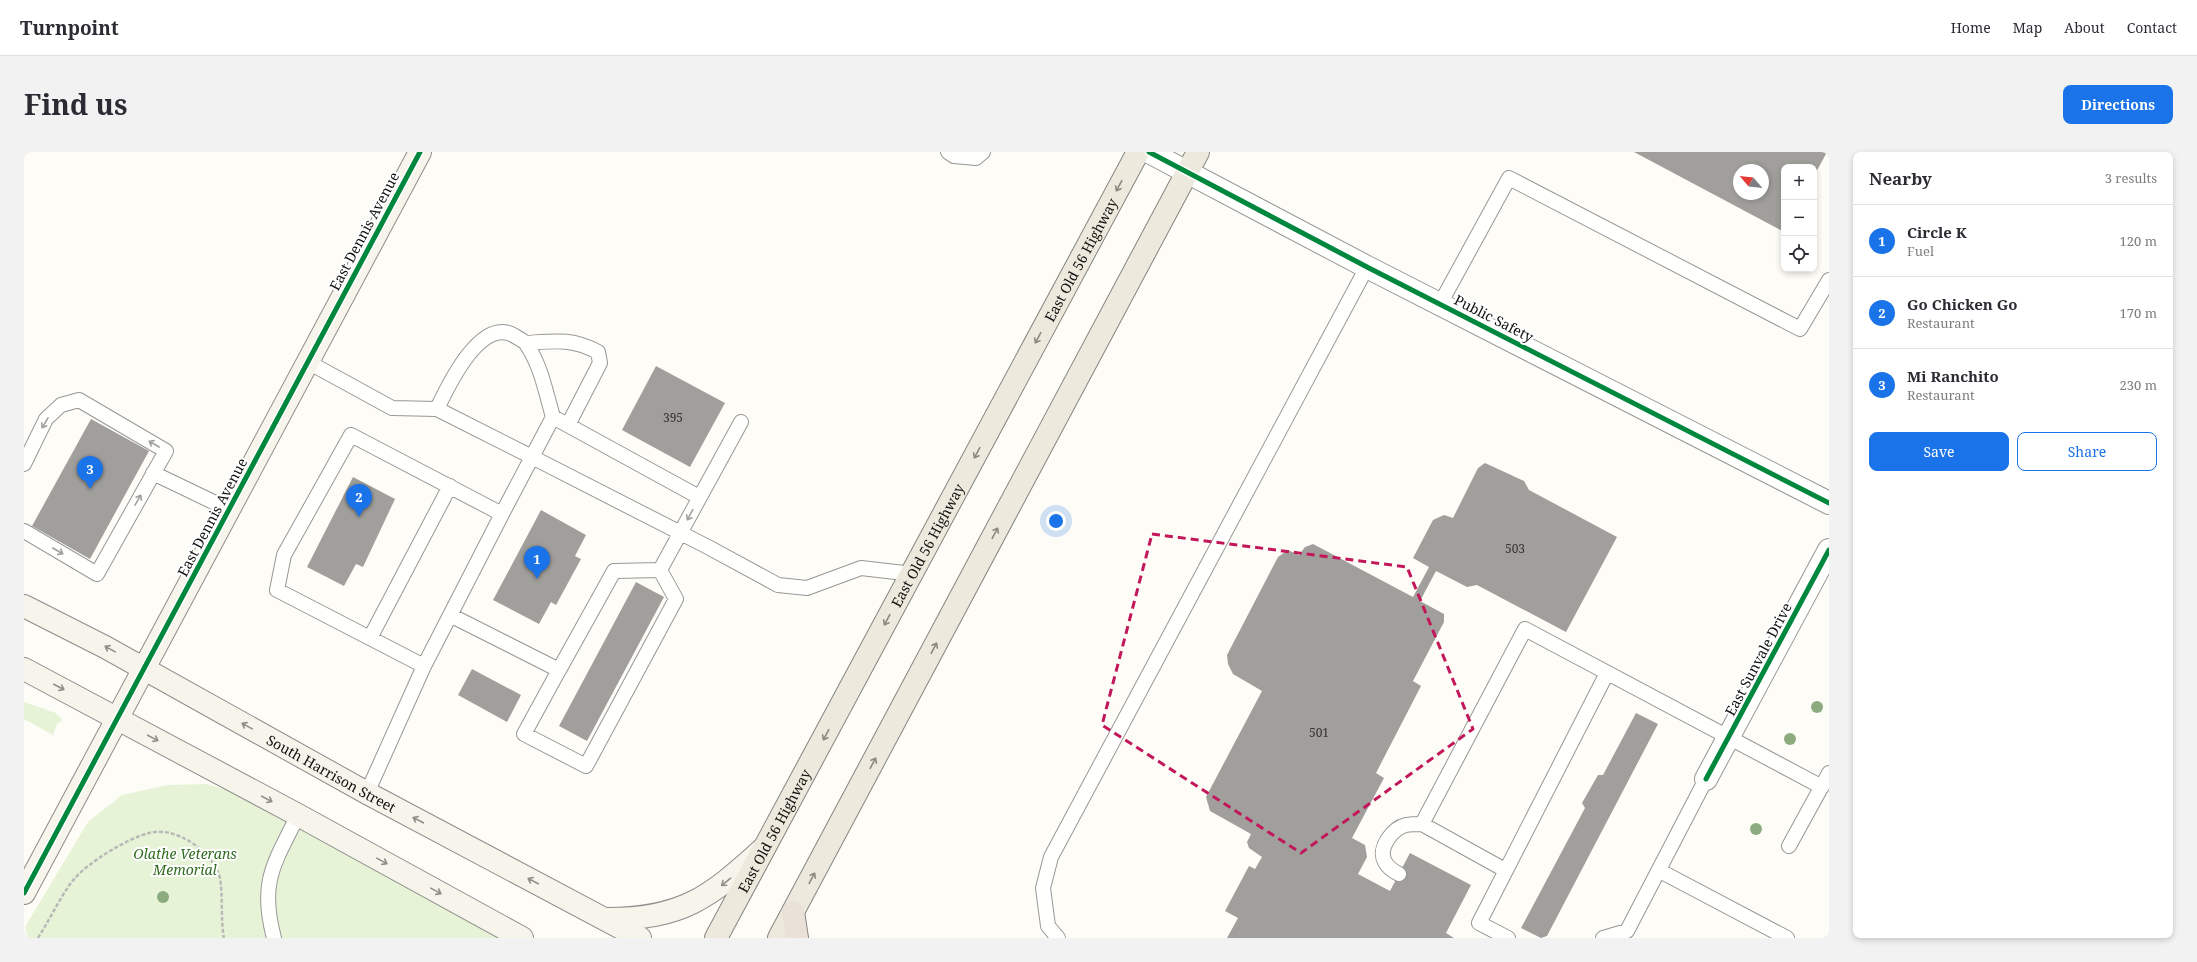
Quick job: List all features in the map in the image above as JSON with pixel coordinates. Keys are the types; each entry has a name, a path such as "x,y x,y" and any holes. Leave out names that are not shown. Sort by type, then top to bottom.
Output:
{"highway":[{"path":"793,912 797,938"}],"main road":[{"name":"East Dennis Avenue","path":"24,893 420,152"},
{"name":"East Old 56 Highway","path":"716,938 913,574 1138,152"},
{"path":"779,938 1198,152"},
{"name":"South Harrison Street","path":"24,606 144,668 367,792 640,938"},
{"path":"24,669 298,815 522,938"},
{"path":"604,919 634,919 658,916 687,906 723,885 765,847"}],"street":[{"name":"Public Safety","path":"1149,152 1367,267 1829,503"},
{"name":"East Sunvale Drive","path":"1706,779 1829,550"}],"lane":[{"path":"948,152 954,156 976,158 983,152"},
{"path":"1440,304 1509,178 1800,329 1829,280"},
{"path":"1058,938 1048,926 1044,888 1051,857 1367,267"},
{"path":"436,409 464,360 479,343 496,332 509,332 526,343 535,359 553,417 699,497"},
{"path":"526,343 566,340 586,346 598,352 600,363 568,425"},
{"path":"308,362 392,408 436,409 680,533 778,585 808,588 861,568 913,574"},
{"path":"24,464 46,419 61,404 79,400 166,451 97,574 24,531"},
{"path":"367,792 424,666 553,417"},
{"path":"660,570 741,422"},
{"path":"424,666 278,590 284,555 350,435 502,514"},
{"path":"153,473 230,510"},
{"path":"370,638 450,486"},
{"path":"660,570 676,599 586,766 524,734 614,571 660,570"},
{"path":"450,615 559,670"},
{"path":"1422,824 1525,629 1822,787"},
{"path":"1508,938 1478,923 1607,673"},
{"path":"1790,846 1829,773"},
{"path":"1603,938 1627,931 1660,871 1706,779"},
{"path":"274,938 267,914 267,886 274,863 298,815"},
{"path":"1399,874 1390,869 1384,861 1383,856 1386,843 1396,830 1406,825 1422,824 1505,870"},
{"path":"1660,871 1787,938"}],"path":[{"path":"38,938 75,878 108,852 150,832 173,833 193,843 219,872 224,938"}],"highlighted area":[{"path":"1152,534 1407,567 1473,729 1301,853 1102,725"}],"green space":[{"path":"24,702 56,713 63,720 57,724 53,735 24,719"},
{"name":"Olathe Veterans Memorial","path":"206,784 247,795 507,938 28,938 25,927 88,822 122,795 168,785"}],"building":[{"path":"1634,152 1827,152 1817,170 1817,164 1781,164 1781,230"},
{"path":"656,366 725,403 690,467 622,430"},
{"path":"91,419 149,451 90,559 32,526"},
{"path":"1485,463 1524,481 1529,490 1617,537 1566,632 1477,585 1467,587 1436,571 1420,601 1444,614 1444,622 1413,681 1421,686 1376,773 1384,778 1352,838 1365,845 1367,857 1358,874 1390,891 1410,853 1471,885 1446,933 1454,938 1227,938 1238,918 1225,911 1249,866 1255,869 1262,857 1249,848 1247,842 1251,834 1210,811 1206,797 1262,691 1233,674 1228,664 1227,655 1278,557 1288,550 1299,555 1305,547 1313,544 1413,597 1429,567 1413,558 1433,520 1444,515 1453,518 1478,468"},
{"path":"353,477 395,499 363,567 356,564 344,586 307,567"},
{"path":"541,510 586,535 575,556 581,559 556,605 551,602 539,624 493,600"},
{"path":"636,582 664,597 587,741 559,726"},
{"path":"472,669 521,695 507,722 458,695"},
{"path":"1636,713 1658,724 1547,936 1541,938 1521,928 1585,808 1582,803 1598,775 1603,775"}],"cycle path":[{"path":"24,893 420,152"},
{"path":"1149,152 1367,267 1829,503"},
{"path":"1706,779 1829,550"}],"place":[{"name":"Mi Ranchito","path":"90,489"},
{"name":"Go Chicken Go","path":"359,517"},
{"name":"Circle K","path":"537,579"}]}
